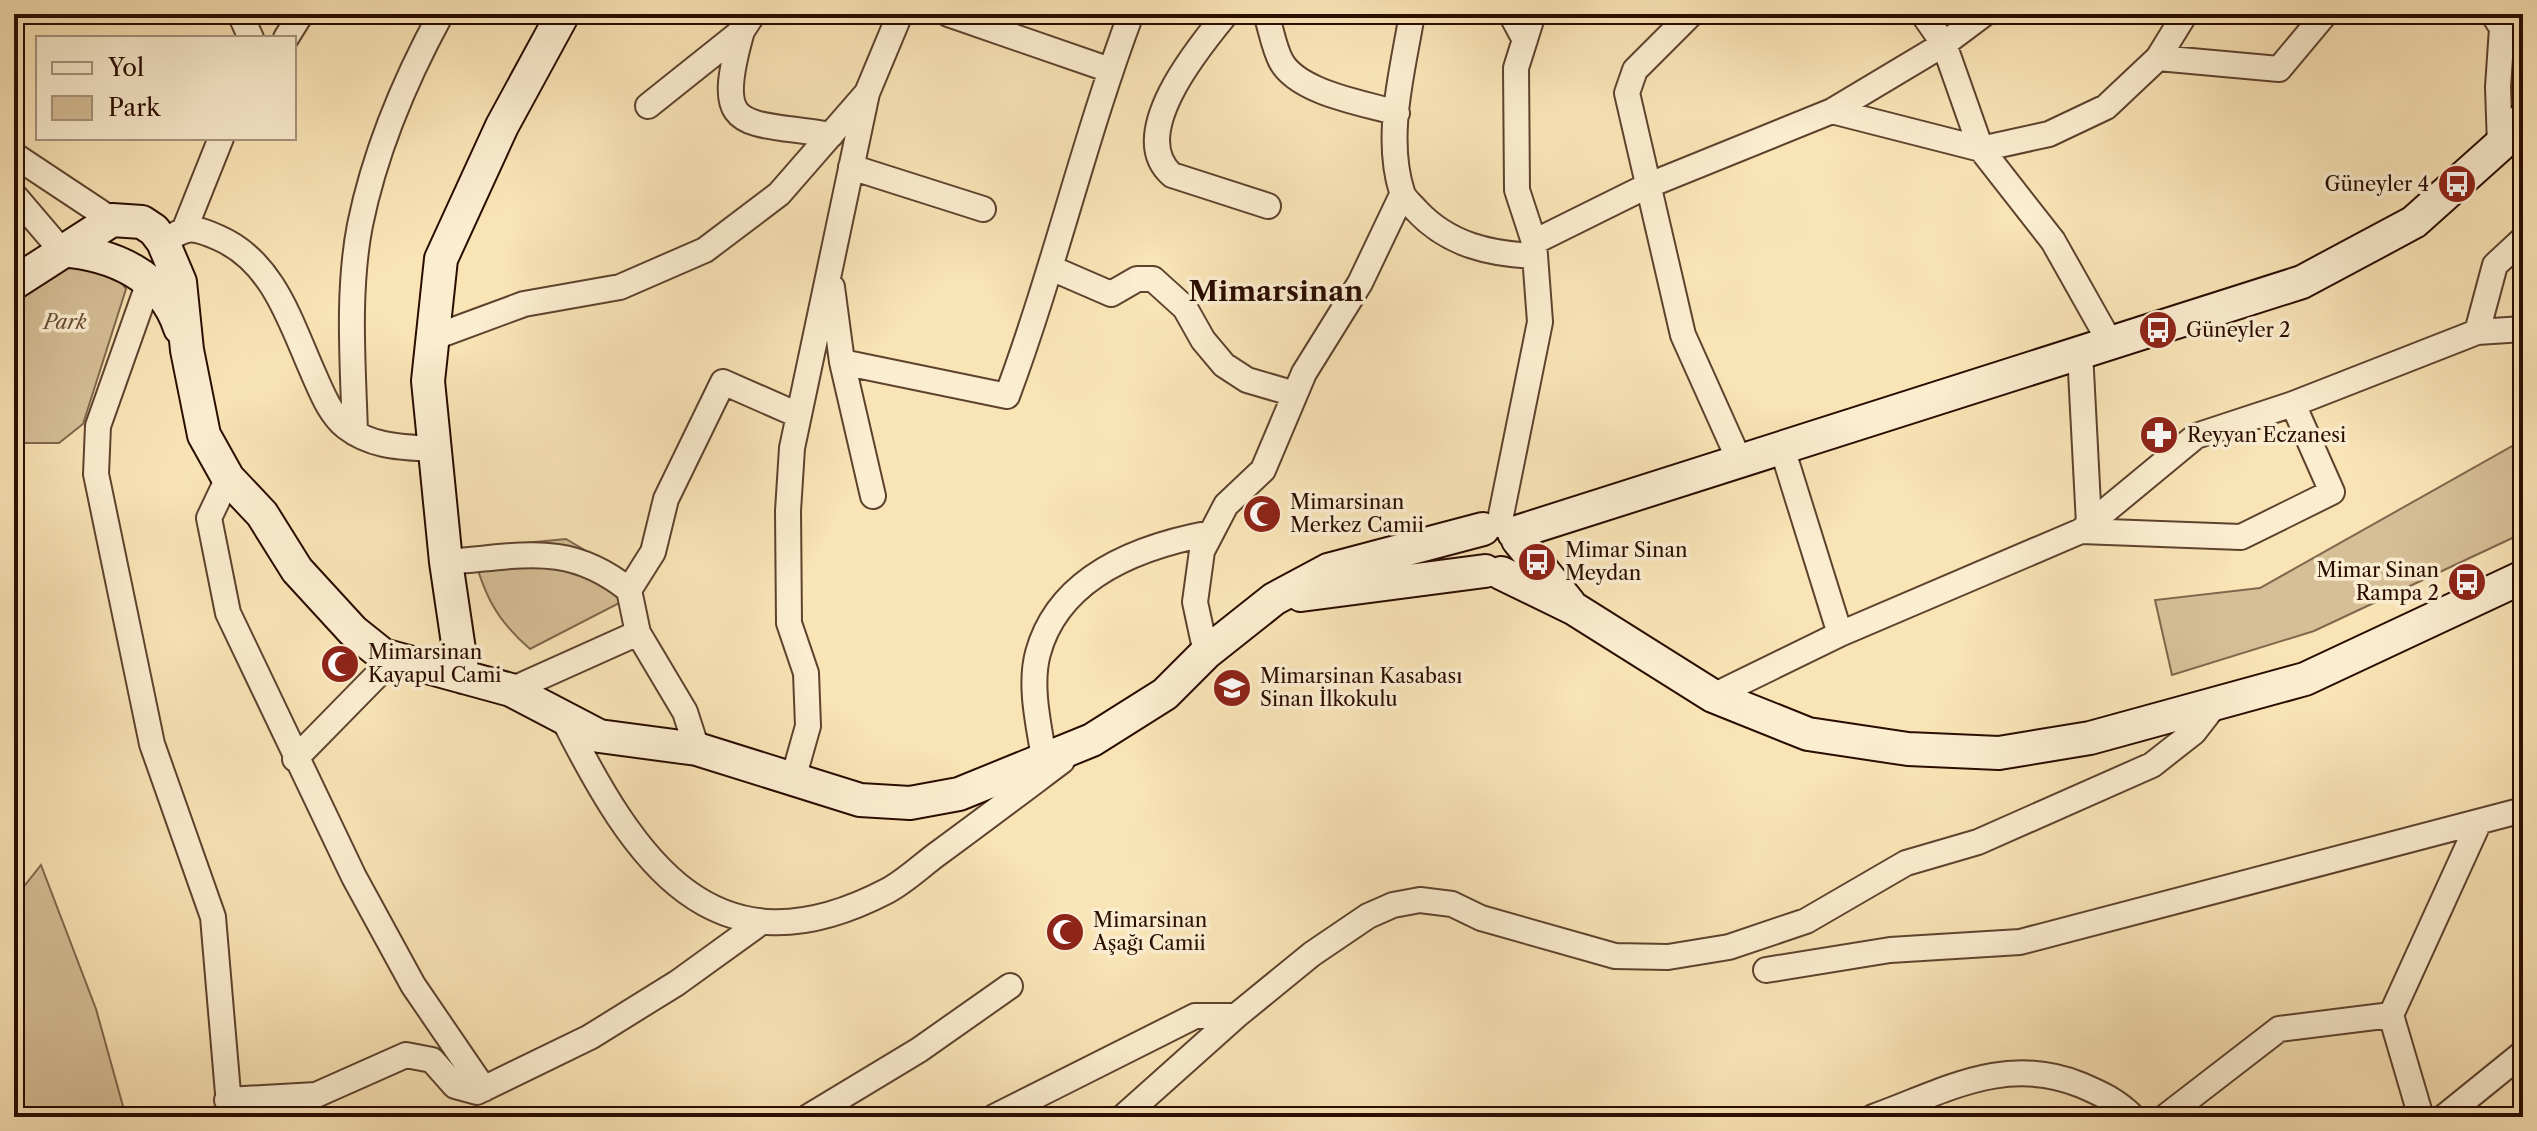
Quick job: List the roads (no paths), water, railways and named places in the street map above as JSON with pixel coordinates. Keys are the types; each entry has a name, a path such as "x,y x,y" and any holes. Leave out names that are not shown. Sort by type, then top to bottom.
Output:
{"street":[{"path":"240,14 250,36"},
{"path":"287,36 301,14"},
{"path":"355,433 352,330 359,228 376,158 419,55 441,14"},
{"path":"463,677 446,562 428,381 441,259 502,126 563,14"},
{"path":"793,779 808,726 806,673 789,623 788,511 798,415 867,93 900,14"},
{"path":"948,14 1110,70"},
{"path":"842,362 1007,396 1051,268 1110,70 1131,14"},
{"path":"1226,14 1187,61 1159,126 1155,148 1158,158 1172,175 1268,206"},
{"path":"1266,14 1279,59 1289,74 1303,84 1397,113"},
{"path":"1206,653 1195,602 1202,551 1226,505 1263,470 1304,373 1360,283 1402,195 1394,135 1412,14"},
{"path":"1511,14 1525,40"},
{"path":"1503,532 1540,322 1534,249 1517,190 1516,68 1533,14"},
{"path":"1691,14 1635,70 1627,93 1683,335 1740,462"},
{"path":"1923,14 1944,44 1981,149 2053,241 2111,344"},
{"path":"1402,195 1428,223 1461,243 1497,254 1534,249 1647,186 1832,111 1944,44 1984,14"},
{"path":"1832,111 1981,149 2049,134 2106,107 2158,58 2185,14"},
{"path":"2158,58 2279,69 2325,14"},
{"path":"2493,14 2502,28 2498,87 2500,145"},
{"path":"747,23 729,95 734,112 748,121 831,135"},
{"path":"648,106 747,23"},
{"path":"432,338 524,304 620,287 705,250 779,194 867,93"},
{"path":"2523,119 2500,145 2414,222 2302,282 1740,462 1503,532 1473,542 1472,550 1473,558 1493,572 1573,608 1713,696 1808,734 1908,749 1999,753 2090,738 2305,679 2523,577"},
{"path":"220,140 174,235 187,350 204,435 228,478 262,514 306,580 353,631 383,655 511,690 599,736 697,749 860,800 910,803 959,794 1092,740"},
{"path":"14,155 112,220 142,222 174,235 201,230 232,243 258,266 280,296 326,403 343,425 366,440 393,447 433,449"},
{"path":"851,167 983,209"},
{"path":"14,195 61,250 96,253 129,266 149,282 176,317 187,350"},
{"path":"14,283 112,220"},
{"path":"2477,332 2495,265 2523,239"},
{"path":"829,268 842,362 873,496"},
{"path":"1051,268 1111,294 1137,279 1153,279 1185,308 1203,340 1224,365 1247,380 1295,394"},
{"path":"149,282 98,426 96,474 152,744 213,917 229,1108 316,1095 406,1055 432,1060 461,1090 484,1089 590,1037 677,983 760,923"},
{"path":"1713,696 1840,634 2085,527 2196,436 2293,404 2477,332 2523,329"},
{"path":"2080,352 2085,527"},
{"path":"629,590 653,552 666,499 723,382 798,415"},
{"path":"2085,527 2241,537 2332,492 2293,404"},
{"path":"1782,448 1840,634"},
{"path":"228,478 209,518 228,613 295,759 413,985 484,1089"},
{"path":"562,716 601,792 687,894 729,917 760,923 815,921 888,890 1092,740 1165,694 1206,653 1274,599 1328,570 1503,532"},
{"path":"1503,532 1573,608"},
{"path":"1044,758 1036,707 1037,656 1047,629 1063,604 1122,559 1165,542 1211,533"},
{"path":"1123,1117 1236,1016 1340,935 1380,910 1406,901 1452,904 1481,918 1615,956 1684,956 1759,938 1828,909 1906,863 1978,842 2152,765 2194,732 2218,701 2523,555"},
{"path":"446,562 570,557 602,569 629,590 638,633 685,712 697,749"},
{"path":"1274,599 1493,572"},
{"path":"511,690 638,633"},
{"path":"295,759 394,658"},
{"path":"1766,970 1890,950 2020,942 2523,810"},
{"path":"2421,1117 2391,1015 2479,822"},
{"path":"808,1117 919,1050 1010,986"},
{"path":"2165,1117 2279,1029 2391,1015"},
{"path":"994,1117 1195,1016 1236,1016"},
{"path":"2444,1117 2523,1053"},
{"path":"1873,1117 1978,1078 2024,1071 2046,1074 2088,1088 2116,1100 2133,1117"}],"place":[{"name":"Güneyler 4","path":"2457,184"},
{"name":"Güneyler 2","path":"2158,330"},
{"name":"Reyyan Eczanesi","path":"2159,435"},
{"name":"Mimarsinan Merkez Camii","path":"1262,514"},
{"name":"Mimar Sinan Meydan","path":"1537,562"},
{"name":"Mimar Sinan Rampa 2","path":"2467,582"},
{"name":"Mimarsinan Kayapul Cami","path":"340,664"},
{"name":"Mimarsinan Kasabası Sinan İlkokulu","path":"1232,688"},
{"name":"Mimarsinan Aşağı Camii","path":"1065,932"}],"district":[{"name":"Mimarsinan","path":"1276,291"}],"park label":[{"name":"Park","path":"65,322"}]}
